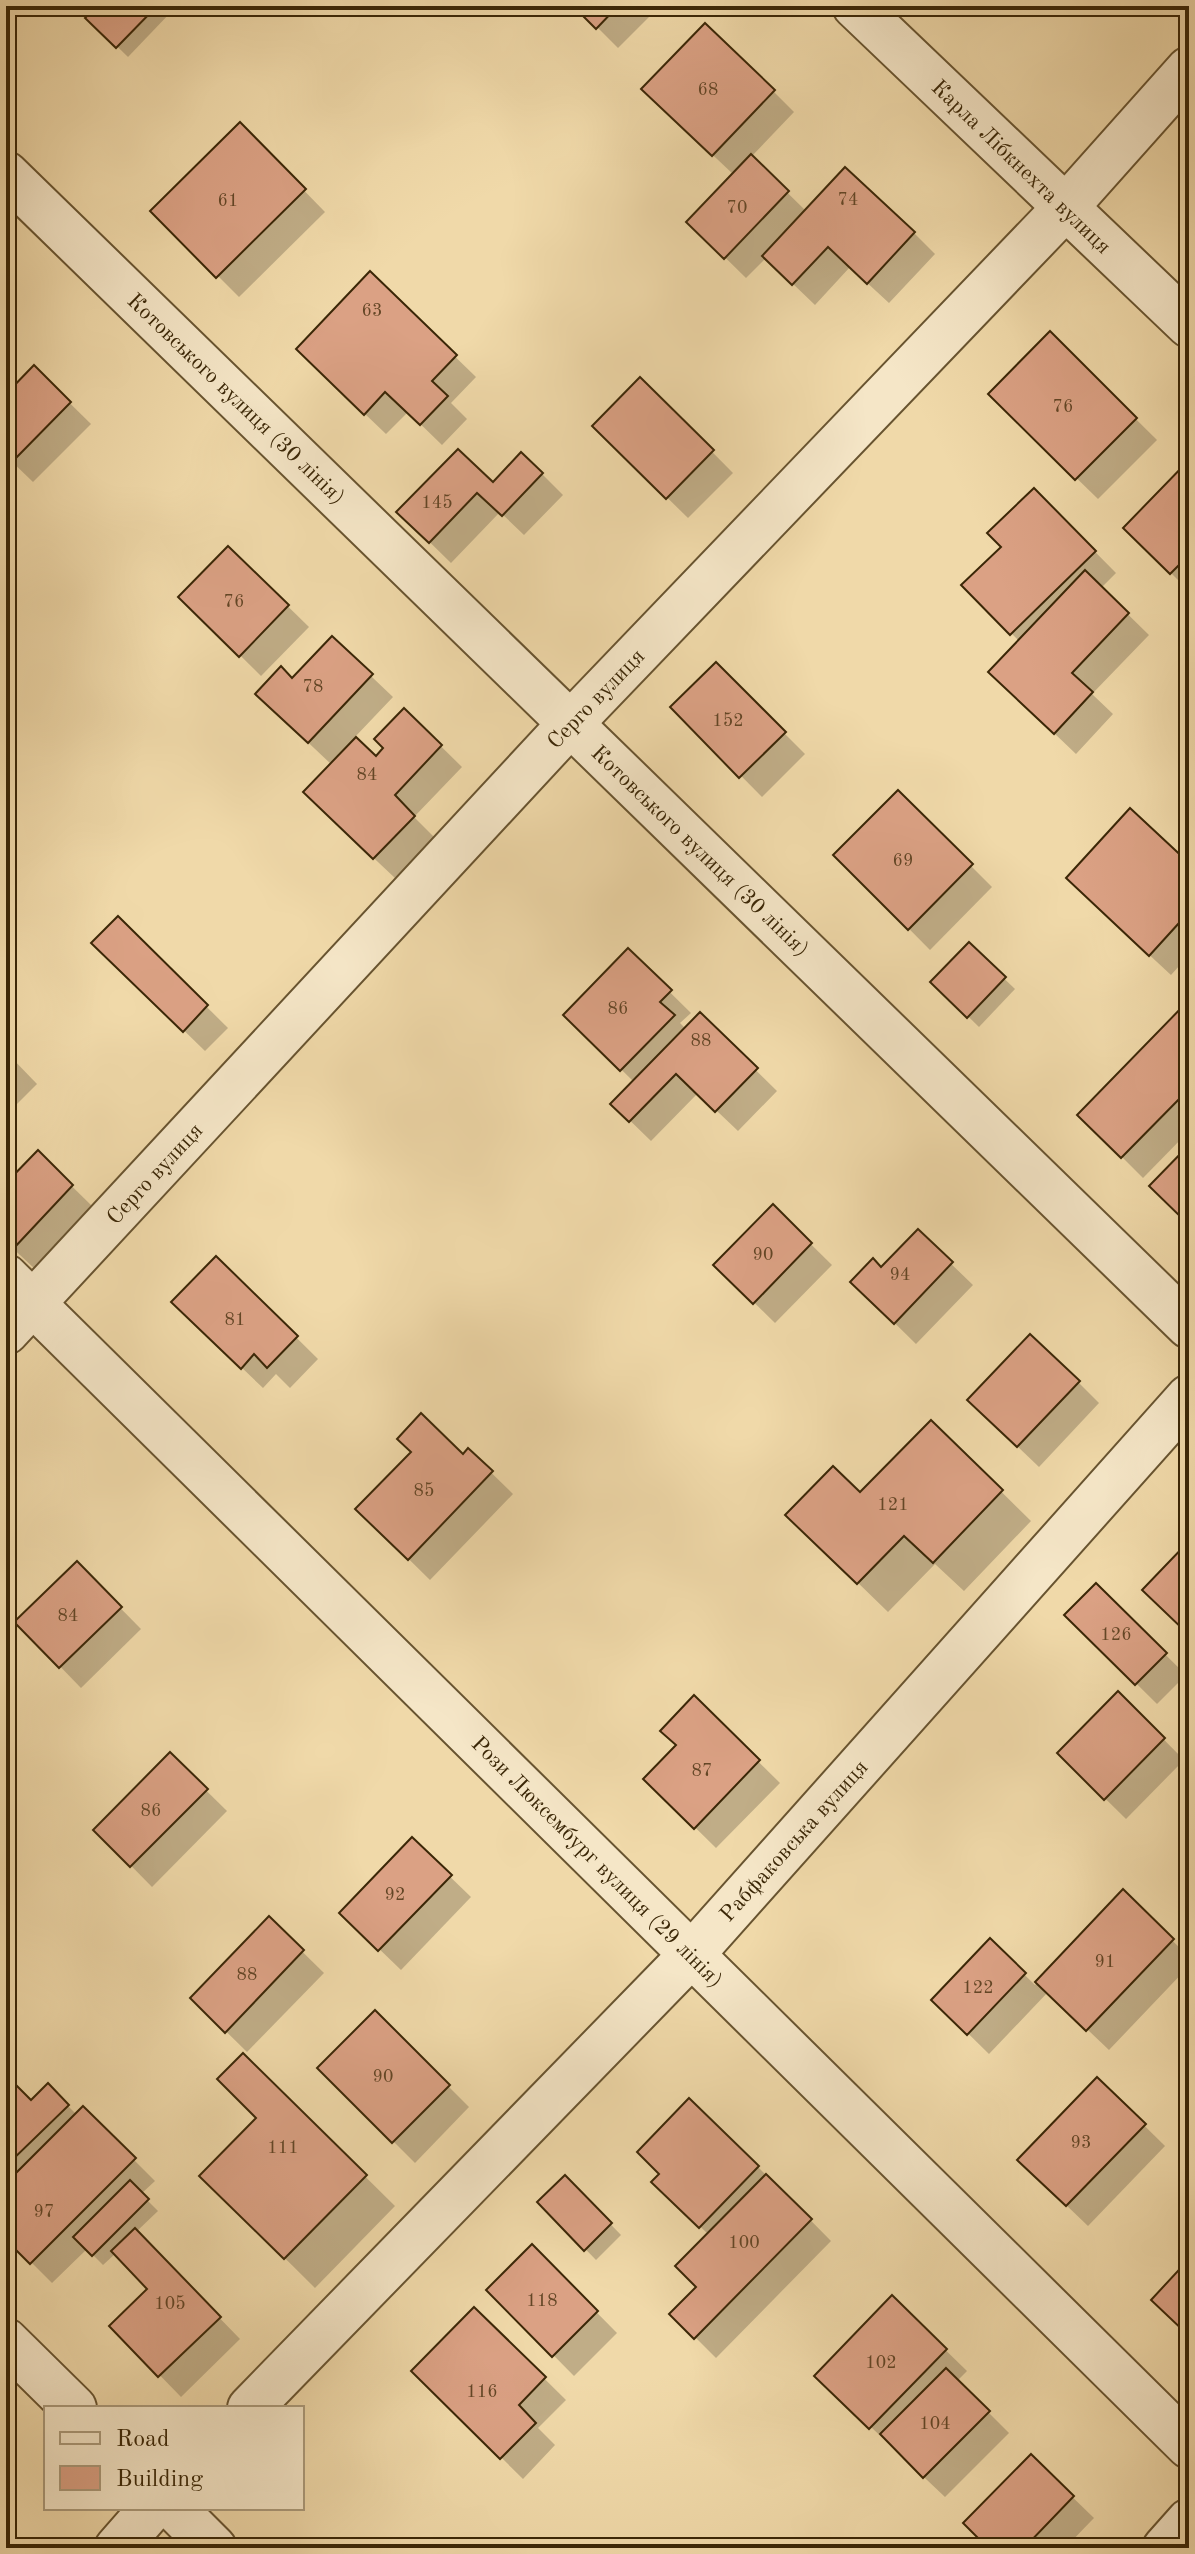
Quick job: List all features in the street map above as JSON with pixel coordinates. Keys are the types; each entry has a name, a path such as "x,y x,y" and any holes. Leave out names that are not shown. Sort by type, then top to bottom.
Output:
{"street":[{"name":"Карла Лібкнехта вулиця","path":"855,6 1189,325"},
{"name":"Серго вулиця","path":"15,1304 1065,208 1189,69"},
{"name":"Котовського вулиця (30 лiнiя)","path":"6,174 1189,1326"},
{"name":"Рози Люксембург вулиця (29 лiнiя)","path":"15,1304 692,1954 1189,2446"},
{"name":"Рабфаковська вулиця","path":"252,2406 692,1954 1189,1397"},
{"path":"6,2341 72,2406"},
{"path":"117,2548 150,2510"},
{"path":"176,2510 214,2548"},
{"path":"1165,2548 1189,2521"}],"building":[{"path":"97,6 157,6 116,48 85,18"},
{"path":"573,6 618,6 596,29"},
{"path":"705,23 775,90 712,156 641,89"},
{"path":"240,122 306,189 216,278 150,211"},
{"path":"751,154 789,191 724,259 686,222"},
{"path":"845,167 915,232 867,284 828,247 792,285 762,256"},
{"path":"370,271 457,355 432,381 448,396 420,425 385,392 364,415 296,349"},
{"path":"1050,331 1137,418 1075,480 988,394"},
{"path":"34,365 71,402 11,463 6,458 6,394"},
{"path":"640,377 714,450 666,499 592,426"},
{"path":"458,449 493,482 521,452 543,473 502,516 477,493 429,543 396,512"},
{"path":"1189,460 1189,555 1170,574 1123,528"},
{"path":"1034,488 1096,551 1010,635 961,585 1001,547 987,533"},
{"path":"228,546 289,605 239,657 178,597"},
{"path":"1085,570 1129,613 1072,673 1093,692 1054,734 988,672"},
{"path":"332,636 373,674 308,743 255,694 281,666 292,678"},
{"path":"716,662 786,732 739,778 670,707"},
{"path":"404,708 442,745 395,795 415,816 373,859 303,792 356,737 376,756 383,748 374,739"},
{"path":"898,790 973,864 908,930 833,855"},
{"path":"1130,808 1189,863 1189,912 1149,956 1066,878"},
{"path":"118,916 208,1005 183,1032 91,943"},
{"path":"969,942 1006,977 967,1018 930,982"},
{"path":"628,948 672,990 660,1002 675,1015 620,1071 563,1015"},
{"path":"1189,1000 1189,1089 1121,1158 1077,1115"},
{"path":"700,1012 758,1068 715,1112 676,1074 629,1122 610,1104"},
{"path":"1189,1145 1189,1225 1149,1186"},
{"path":"38,1150 73,1185 13,1249 6,1243 6,1183"},
{"path":"773,1204 812,1243 753,1304 713,1265"},
{"path":"918,1229 953,1262 894,1324 850,1282 873,1258 881,1267"},
{"path":"216,1256 298,1336 267,1368 254,1354 241,1369 171,1302"},
{"path":"1030,1334 1080,1381 1017,1447 967,1400"},
{"path":"421,1413 463,1454 468,1448 493,1471 408,1560 355,1509 411,1452 397,1439"},
{"path":"931,1420 1003,1490 933,1563 904,1536 857,1584 785,1515 833,1466 860,1492"},
{"path":"1189,1541 1189,1635 1142,1590"},
{"path":"77,1561 122,1607 59,1668 14,1622"},
{"path":"1096,1583 1167,1653 1135,1685 1064,1615"},
{"path":"1118,1691 1165,1738 1104,1800 1057,1753"},
{"path":"694,1695 760,1760 694,1829 643,1779 676,1745 660,1731"},
{"path":"170,1752 208,1789 130,1867 93,1830"},
{"path":"412,1837 452,1875 378,1951 339,1913"},
{"path":"1123,1889 1174,1939 1086,2031 1035,1982"},
{"path":"269,1916 304,1950 225,2033 190,1998"},
{"path":"990,1938 1026,1973 967,2035 931,2000"},
{"path":"375,2010 450,2085 392,2143 317,2068"},
{"path":"243,2053 367,2175 284,2259 199,2176 256,2118 217,2079"},
{"path":"6,2075 31,2100 48,2083 69,2105 6,2166"},
{"path":"1097,2077 1146,2124 1066,2206 1017,2160"},
{"path":"689,2098 759,2166 699,2228 651,2182 659,2174 637,2152"},
{"path":"83,2106 136,2158 30,2264 6,2240 6,2183"},
{"path":"766,2174 812,2219 694,2339 669,2314 696,2287 675,2266"},
{"path":"565,2175 612,2223 584,2251 537,2202"},
{"path":"130,2180 149,2199 92,2256 73,2237"},
{"path":"135,2228 221,2317 158,2377 109,2326 147,2289 111,2251"},
{"path":"532,2244 598,2311 552,2357 486,2290"},
{"path":"1189,2259 1189,2336 1151,2300"},
{"path":"892,2295 947,2349 869,2429 814,2376"},
{"path":"474,2307 546,2377 519,2405 536,2423 500,2459 411,2371"},
{"path":"946,2368 990,2411 923,2478 880,2434"},
{"path":"1031,2454 1074,2496 1024,2548 976,2548 982,2542 963,2523"}]}
